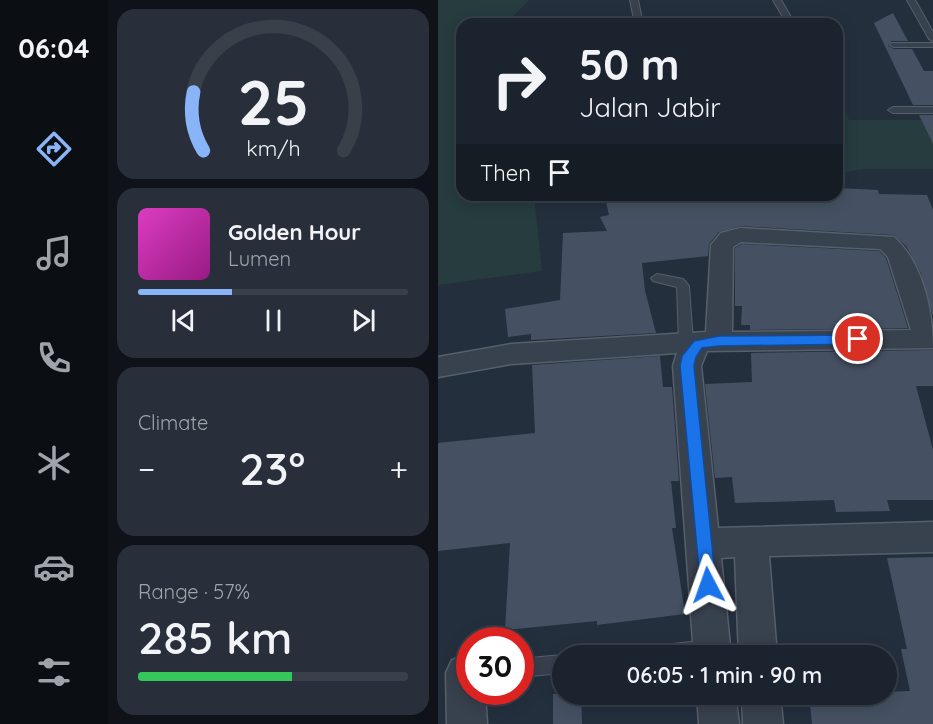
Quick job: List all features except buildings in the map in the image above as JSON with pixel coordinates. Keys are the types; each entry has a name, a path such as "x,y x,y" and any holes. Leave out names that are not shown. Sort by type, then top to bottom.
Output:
{"street":[{"path":"438,366 511,354 701,343 930,339 899,254 886,242 740,235 729,238 722,245 701,343 689,356 687,366 705,543 712,645"},
{"path":"705,543 933,537"},
{"path":"751,542 757,645"},
{"path":"466,705 467,724"},
{"path":"717,705 719,724"},
{"path":"762,705 763,724"}],"lane":[{"path":"634,0 638,18"},
{"path":"777,0 788,18"},
{"path":"910,0 933,39"},
{"path":"894,45 933,45"},
{"path":"893,110 933,110"},
{"path":"657,278 679,282 683,286 701,343"},
{"path":"534,667 552,665"}],"green space":[{"path":"438,0 529,0 512,18 456,18 456,201 535,201 542,271 438,285"},
{"path":"843,104 849,120 933,120 933,169 865,169 843,172"}],"route":[{"path":"708,585 687,366 689,356 698,344 719,341 858,339"}]}
